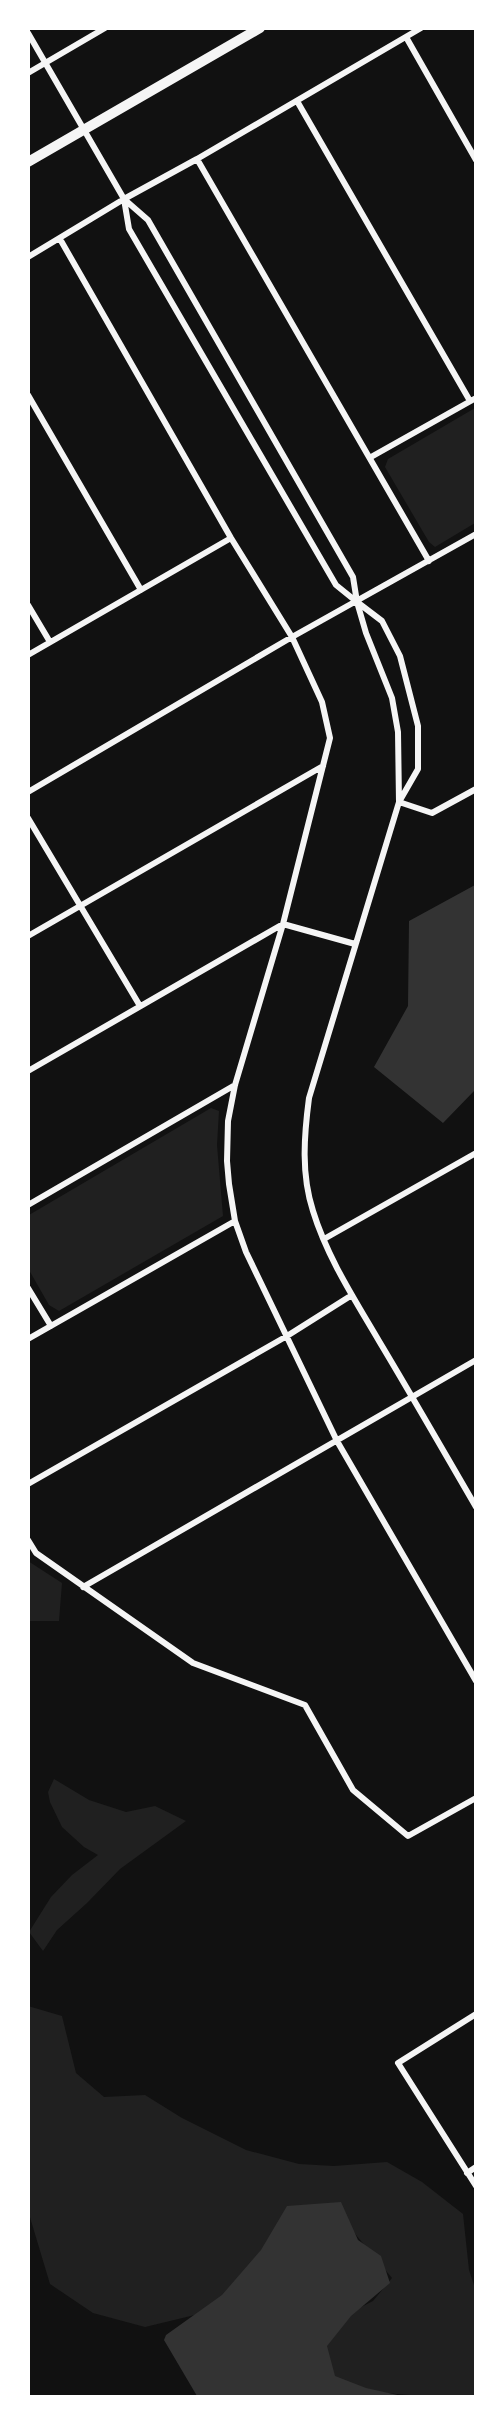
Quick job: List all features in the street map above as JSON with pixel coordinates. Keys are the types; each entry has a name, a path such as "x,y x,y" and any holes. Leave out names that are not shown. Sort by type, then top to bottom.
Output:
{"street":[{"path":"28,73 105,28"},
{"path":"28,162 260,28"},
{"path":"28,257 421,28"},
{"path":"28,33 124,199 129,229 336,585 382,621 400,656 418,726 418,769 399,802 309,1098 304,1137 305,1172 312,1210 352,1295 476,1507"},
{"path":"406,37 476,160"},
{"path":"297,101 473,399 371,457"},
{"path":"197,159 429,561"},
{"path":"124,199 148,220 354,577 357,602 366,633 393,698 398,732 399,802"},
{"path":"60,239 231,538 292,637 322,702 330,738 324,766 283,924 235,1085 228,1121 226,1161 235,1221 246,1252 337,1441 476,1681"},
{"path":"28,395 141,590"},
{"path":"28,792 292,637 476,534"},
{"path":"28,655 231,538"},
{"path":"28,604 50,642"},
{"path":"28,936 324,766"},
{"path":"399,802 432,813 476,789"},
{"path":"28,818 140,1006"},
{"path":"28,1071 283,924 355,944"},
{"path":"28,1205 235,1085"},
{"path":"324,1239 476,1153"},
{"path":"28,1339 235,1221"},
{"path":"28,1288 51,1326"},
{"path":"28,1484 287,1336 352,1295"},
{"path":"83,1587 476,1360"},
{"path":"28,1540 36,1553 193,1663 305,1705 353,1790 408,1836 476,1797"},
{"path":"476,2014 398,2063 476,2186"},
{"path":"467,2173 476,2167"}],"shaded area":[{"path":"475,408 475,523 435,547 429,542 385,467 388,459"},
{"path":"475,885 475,1090 443,1123 374,1067 408,1006 409,921"},
{"path":"211,1108 219,1111 217,1145 223,1216 59,1311 49,1305 29,1270 29,1215"},
{"path":"28,1561 62,1583 59,1621 29,1621"},
{"path":"54,1779 89,1800 126,1812 155,1806 186,1821 120,1869 57,1930 43,1951 29,1932 51,1897 72,1875 98,1855 84,1847 62,1827 50,1802 48,1792"},
{"path":"28,2006 62,2016 76,2073 104,2097 145,2095 182,2118 246,2150 299,2164 334,2166 387,2162 422,2182 463,2214 469,2270 475,2288 475,2396 414,2395 367,2390 329,2374 322,2327 373,2301 392,2278 346,2223 319,2204 280,2225 235,2286 203,2313 145,2327 93,2313 50,2284 29,2214"},
{"path":"341,2202 358,2240 381,2256 390,2283 351,2316 327,2346 335,2376 366,2388 402,2396 197,2396 164,2340 166,2335 222,2295 261,2250 287,2206"}]}
